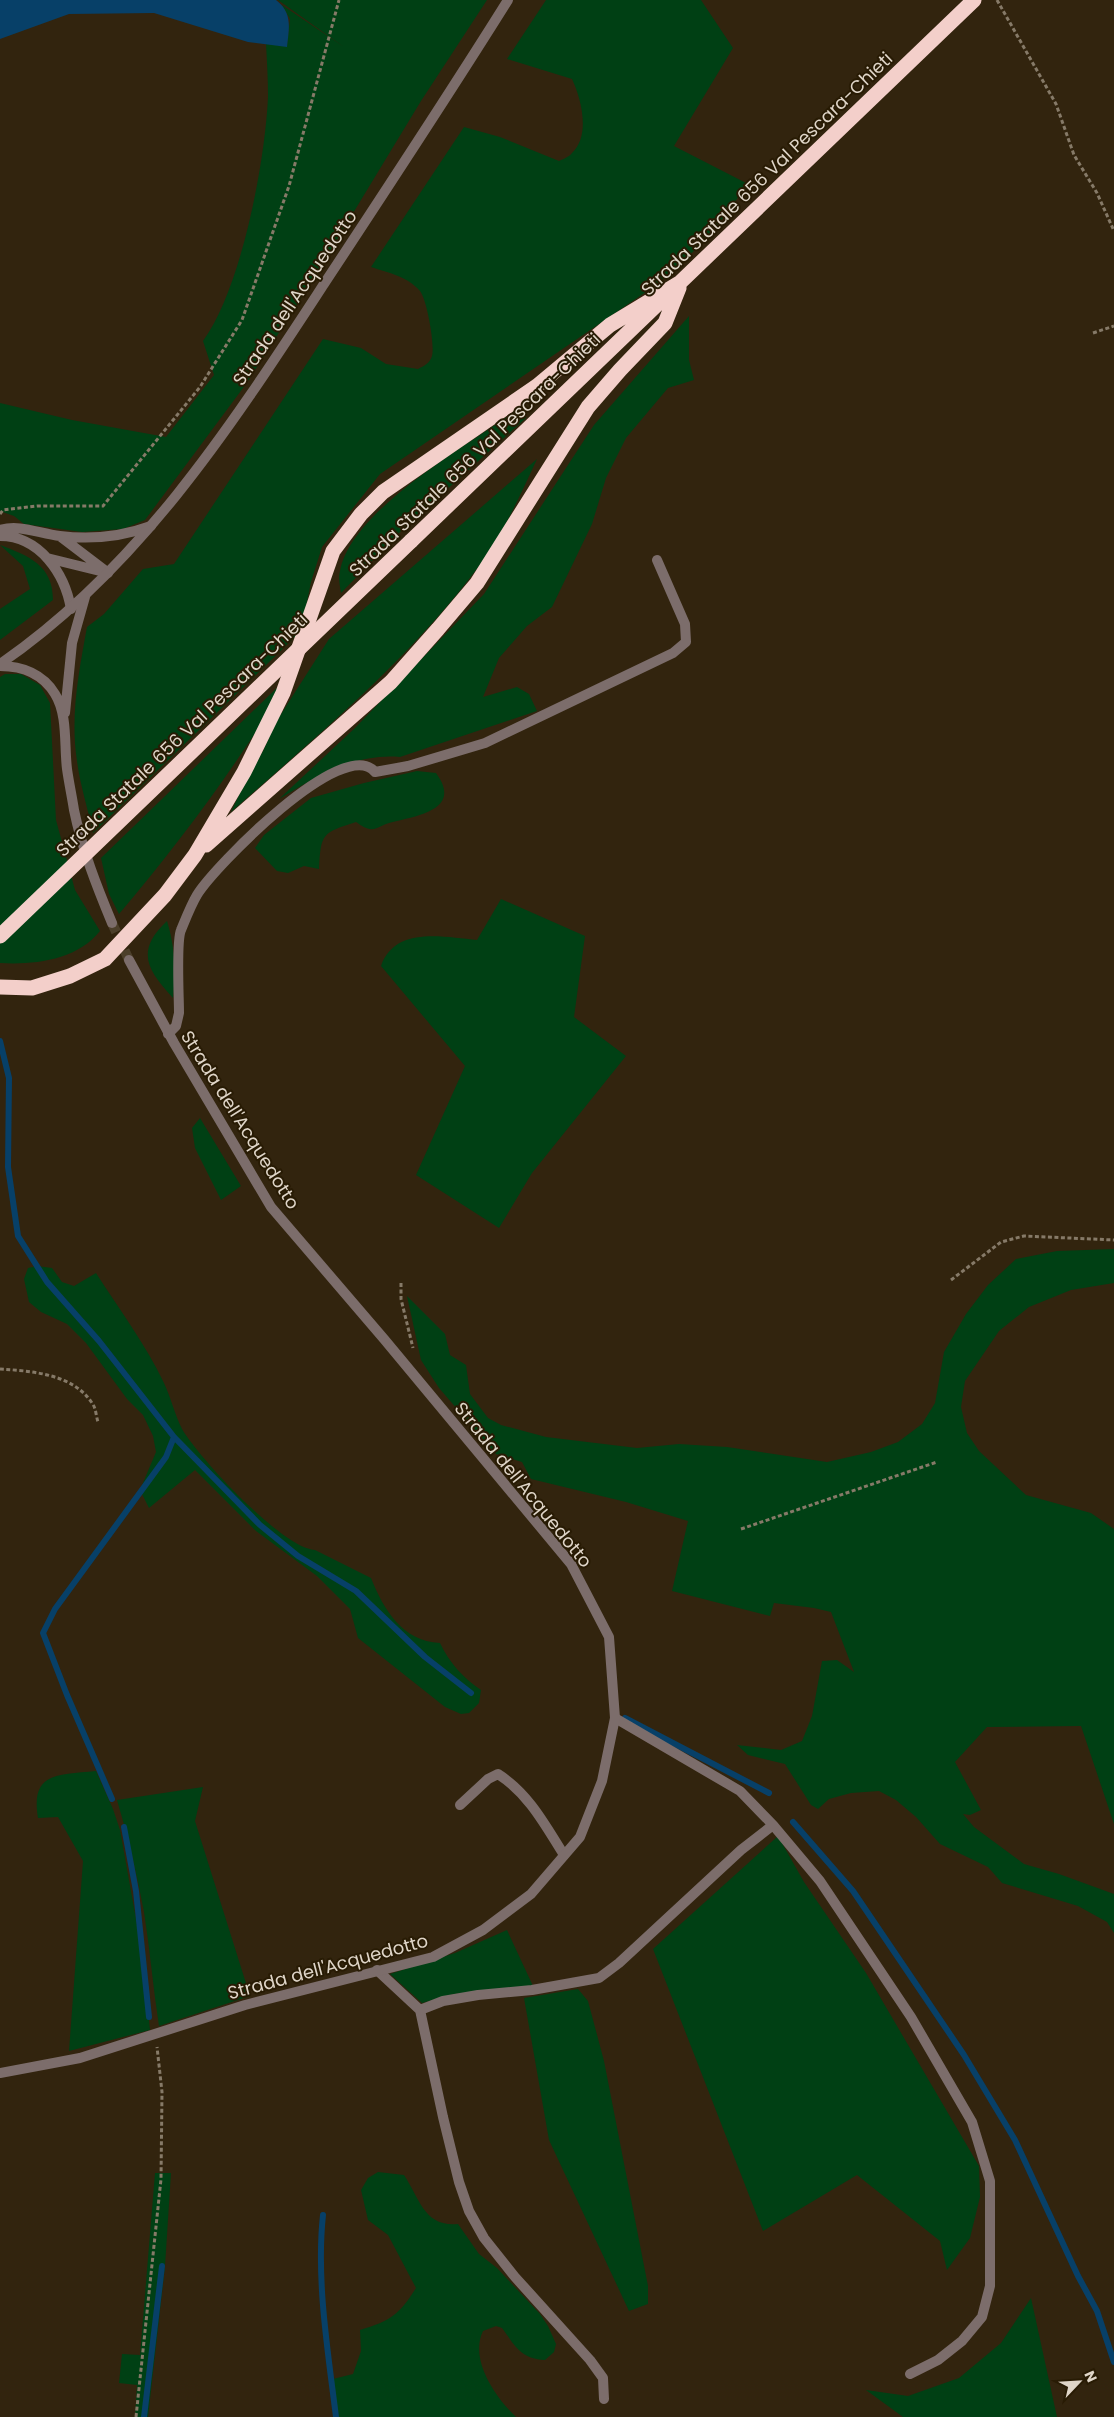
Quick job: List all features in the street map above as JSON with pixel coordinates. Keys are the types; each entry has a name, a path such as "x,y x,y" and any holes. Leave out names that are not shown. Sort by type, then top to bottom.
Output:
{"highway":[{"name":"Strada Statale 656 Val Pescara-Chieti","path":"0,936 974,0"},
{"path":"195,855 390,682 432,636 476,582 588,407 665,323 681,282"},
{"path":"0,987 32,988 70,976 105,960 165,895 195,855 244,772 283,693 333,551 361,514 383,492 537,386 610,325 681,282"}],"street":[{"name":"Strada dell'Acquedotto","path":"0,665 85,597 151,526 261,380 448,96 508,0"},
{"path":"0,530 11,527 60,536 98,538 128,534 151,526"},
{"path":"0,536 28,544 48,558 64,581 71,609"},
{"path":"60,536 108,573"},
{"path":"48,558 108,573"},
{"path":"168,1034 176,1026 179,1013 180,932 198,894 244,842 282,806 323,779 357,764 371,767 375,772 408,766 485,743 673,653 686,642 685,624 657,560"},
{"name":"Strada dell'Acquedotto","path":"64,727 72,643 85,597"},
{"name":"Strada dell'Acquedotto","path":"0,665 13,666 30,671 44,680 59,702 64,727 67,770 75,813 97,887 112,923"},
{"name":"Strada dell'Acquedotto","path":"0,2073 80,2058 245,2005 433,1957 483,1930 531,1894 580,1837 602,1781 615,1718 609,1637 570,1564 407,1367 271,1207 168,1034 129,960"},
{"path":"615,1718 740,1791 773,1825 820,1881 911,2018 972,2122 990,2181 990,2286 982,2317 962,2341 938,2360 910,2374"},
{"path":"460,1804 488,1779 498,1774 512,1783 531,1803 564,1855"},
{"path":"420,2010 443,2001 478,1995 532,1990 599,1978 626,1957 741,1850 773,1825"},
{"path":"377,1970 420,2010 450,2145 469,2211 484,2238 590,2360 603,2378 604,2399"}],"path":[{"path":"0,514 3,510 38,506 103,506 200,387 242,320 289,186 339,0"},
{"path":"997,0 1056,104 1074,155 1097,193 1114,231"},
{"path":"1093,333 1114,326"},
{"path":"951,1280 1001,1242 1024,1236 1114,1240"},
{"path":"401,1283 400,1299 414,1354 407,1367"},
{"path":"0,1369 28,1371 54,1377 74,1386 94,1405 98,1422"},
{"path":"741,1529 937,1462"},
{"path":"136,2417 161,2179 162,2092 154,2034"}],"green space":[{"path":"278,0 487,0 421,101 307,289 246,384 145,520 123,529 82,532 24,524 14,516 0,511 0,403 72,420 166,437 214,375 203,341 217,318 229,290 249,224 266,124 268,97 266,44 287,46 290,19 282,5 344,47"},
{"path":"546,0 701,0 733,48 674,146 748,184 708,238 659,283 380,474 322,547 311,582 301,631 93,833 78,770 74,727 76,694 87,627 104,614 143,569 174,564 323,339 361,348 386,364 418,369 430,361 433,350 431,333 428,313 420,291 404,278 371,267 464,127 500,137 559,161 569,156 578,145 583,127 582,116 581,106 572,79 507,59"},
{"path":"689,316 689,360 694,380 668,388 626,438 606,478 592,524 552,607 527,626 499,658 483,697 517,687 529,694 537,711 400,757 367,759 336,768 279,799 355,728 484,594 594,425"},
{"path":"517,410 524,411 526,418 401,531 341,593 340,571 349,548 365,525 388,502 414,481"},
{"path":"537,459 496,541 452,600 393,665 231,812 276,722 329,639"},
{"path":"0,545 30,558 44,570 52,588 53,600 0,640 0,609 30,589 23,566"},
{"path":"5,674 21,674 40,685 50,703 56,820 75,890 100,931 80,949 54,959 27,963 0,963 0,677"},
{"path":"283,682 276,700 266,717 229,772 168,855 119,914 109,894 101,858"},
{"path":"417,771 436,773 443,786 444,796 440,804 422,814 374,829 367,828 356,822 330,832 323,841 319,869 304,866 288,873 277,871 255,848 264,835 311,798"},
{"path":"501,899 585,936 574,1017 626,1056 532,1173 499,1228 416,1175 465,1066 381,966 388,953 397,945 409,939 435,936 477,940"},
{"path":"167,921 174,959 173,998 151,969 148,960 151,942"},
{"path":"200,1118 241,1186 221,1200 195,1148 192,1128"},
{"path":"1114,1249 1114,1283 1071,1290 1029,1307 999,1331 965,1381 961,1407 967,1433 979,1451 1026,1495 1091,1513 1114,1529 1114,1824 1081,1726 987,1727 955,1762 981,1810 970,1815 963,1814 974,1827 1024,1864 1059,1874 1114,1894 1114,1933 1107,1922 1078,1906 1002,1883 988,1867 940,1844 916,1817 896,1800 879,1791 851,1793 829,1799 818,1809 811,1805 785,1764 748,1755 737,1745 781,1750 802,1741 812,1716 822,1661 837,1660 854,1672 831,1612 774,1603 770,1616 672,1591 688,1521 626,1502 531,1479 522,1462 496,1454 439,1388 421,1360 407,1296 445,1334 450,1355 466,1365 470,1394 488,1418 501,1425 546,1437 637,1448 679,1444 727,1447 827,1462 871,1452 898,1442 922,1424 935,1403 944,1352 966,1314 988,1285 1016,1259 1057,1251"},
{"path":"37,1266 52,1268 62,1282 74,1286 96,1273 141,1341 157,1369 182,1429 205,1460 242,1500 283,1534 301,1545 371,1578 389,1612 405,1630 427,1641 440,1643 457,1669 481,1690 479,1703 469,1713 461,1714 445,1707 358,1638 350,1609 317,1576 256,1531 195,1470 149,1508 140,1490 156,1452 153,1436 143,1415 127,1399 86,1343 67,1324 41,1312 29,1302 24,1279 28,1268"},
{"path":"96,1771 120,1830 141,1947 150,2030 69,2051 83,1861 58,1817 38,1818 38,1791 50,1778 70,1773"},
{"path":"203,1787 195,1821 250,1996 159,2026 144,1912 117,1800"},
{"path":"778,1836 804,1882 866,1973 979,2166 980,2197 970,2238 947,2270 940,2241 857,2175 763,2231 653,1949"},
{"path":"507,1930 533,1986 454,1994 422,2003 390,1974 455,1953"},
{"path":"578,1989 588,2001 604,2061 648,2286 648,2304 629,2311 549,2140 524,1998"},
{"path":"378,2172 404,2175 424,2210 437,2221 447,2224 458,2224 479,2254 497,2268 540,2314 548,2326 556,2344 554,2352 545,2360 524,2354 515,2346 502,2328 496,2326 483,2331 479,2354 482,2366 500,2400 516,2417 338,2417 333,2379 353,2374 361,2351 360,2330 393,2316 404,2305 416,2288 388,2235 368,2220 361,2190 368,2178"},
{"path":"155,2173 171,2173 165,2266 148,2417 135,2417 137,2385 119,2383 122,2354 140,2355"},
{"path":"1031,2298 1057,2417 903,2417 866,2390 908,2396 959,2378 1001,2343"}],"water":[{"path":"0,0 276,0 285,10 289,21 287,47 248,42 154,13 69,14 0,39"}],"waterway":[{"path":"0,1041 9,1078 8,1167 18,1236 47,1282 99,1341 174,1437 260,1525 298,1556 356,1591 425,1657 471,1693"},
{"path":"112,1799 67,1695 43,1633 55,1609 166,1457 174,1437"},
{"path":"625,1718 769,1793"},
{"path":"793,1822 853,1891 964,2055 1015,2140 1078,2276 1097,2311 1114,2362"},
{"path":"124,1827 136,1891 149,2017"},
{"path":"323,2215 321,2240 322,2290 336,2417"},
{"path":"144,2417 162,2266"}],"tunnel":[{"path":"112,923 129,960"}]}
